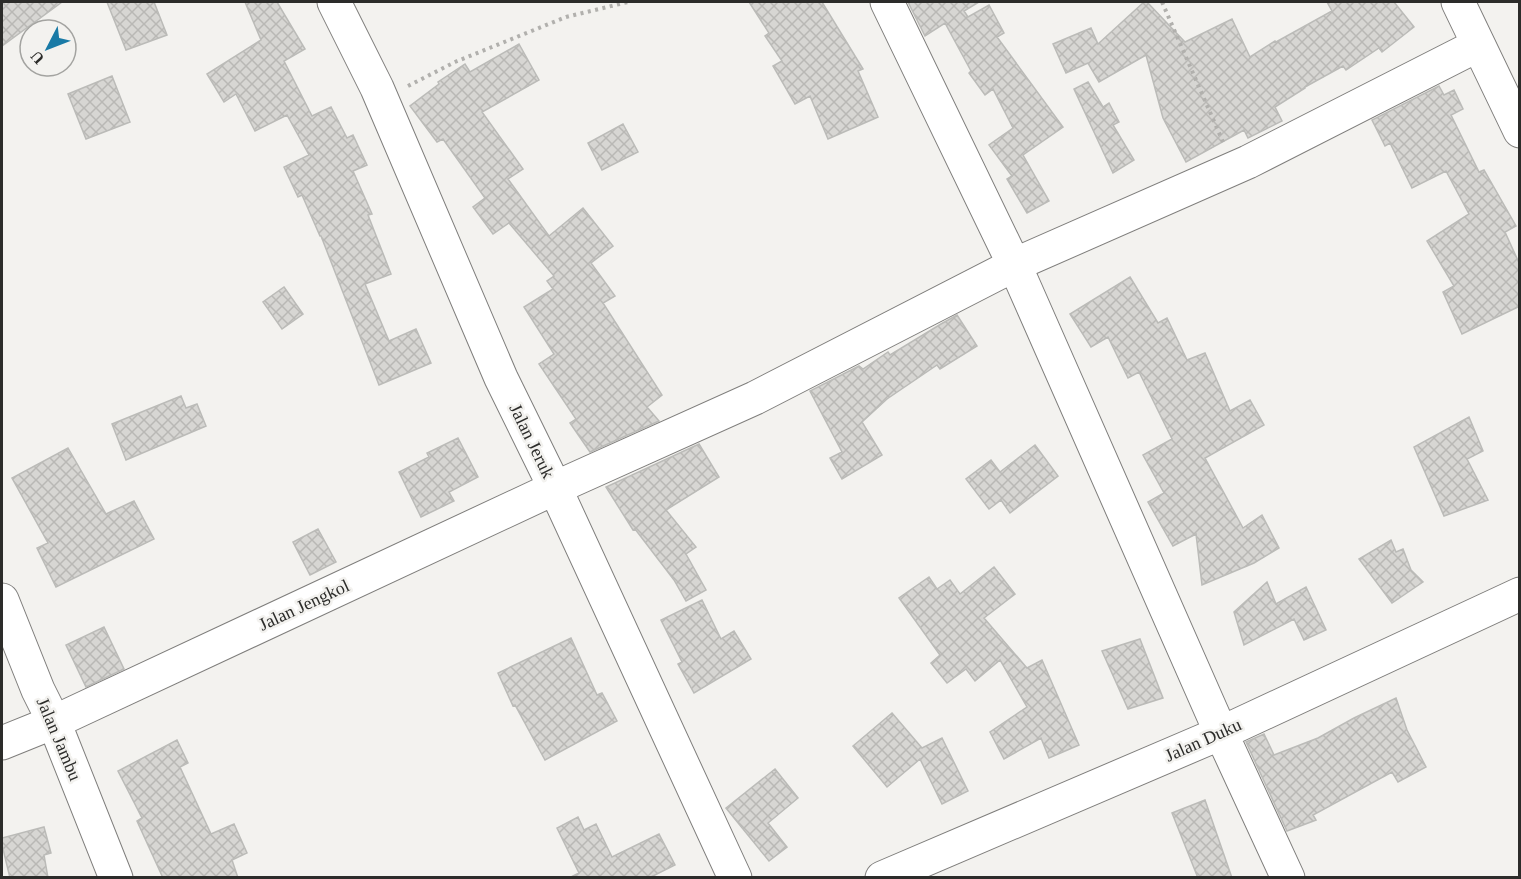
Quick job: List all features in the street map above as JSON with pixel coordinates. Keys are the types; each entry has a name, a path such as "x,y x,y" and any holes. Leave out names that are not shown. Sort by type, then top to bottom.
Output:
{"street":[{"name":"Jalan Jeruk","path":"334,2 381,99 501,378 555,488 735,878"},
{"path":"887,2 1014,266 1287,878"},
{"path":"1458,2 1520,131"},
{"name":"Jalan Jengkol","path":"2,743 54,722 555,488 755,398 1014,266 1234,168 1478,45"},
{"name":"Jalan Duku","path":"882,878 1221,733 1520,594"},
{"name":"Jalan Jambu","path":"2,600 38,690 54,722 116,878"}],"path":[{"path":"381,99 455,62 566,17 628,2"},
{"path":"1162,2 1234,168"}],"building":[{"path":"2,2 62,2 40,18 18,18 18,34 2,46"},
{"path":"107,2 154,2 167,35 126,50"},
{"path":"245,2 277,2 305,49 284,61 312,116 331,107 347,138 353,135 367,165 353,171 372,214 368,215 391,274 365,284 389,341 416,329 431,363 379,385 321,236 302,195 298,197 284,167 309,155 287,115 255,131 236,94 224,102 207,74 261,40"},
{"path":"749,2 822,2 863,69 858,71 878,117 828,139 810,96 795,104 773,66 782,61 765,36 769,33"},
{"path":"908,2 979,2 964,11 968,17 989,5 1004,33 997,37 1063,127 1023,155 1049,201 1027,213 1007,179 1012,176 989,145 1013,128 993,89 985,95 969,73 971,71 945,23 925,36"},
{"path":"1144,2 1147,2 1185,42 1232,19 1250,57 1332,11 1327,2 1394,2 1414,27 1382,52 1379,48 1346,70 1343,66 1275,107 1282,121 1248,138 1244,130 1186,162 1163,118 1146,55 1099,82 1088,63 1066,73 1053,44 1091,28 1098,44"},
{"path":"519,44 539,80 482,112 523,169 508,179 549,236 583,208 613,246 591,263 615,296 603,303 662,395 647,407 659,421 590,452 570,423 576,419 539,364 554,354 524,307 553,289 547,281 554,276 509,223 493,234 473,207 485,198 443,139 437,142 410,106 439,84 438,82 465,64 470,72"},
{"path":"112,76 130,122 86,139 68,94"},
{"path":"1088,82 1103,107 1109,103 1119,122 1113,125 1134,160 1113,173 1074,89"},
{"path":"1439,86 1444,95 1454,90 1463,109 1451,115 1479,172 1484,170 1516,226 1505,232 1520,265 1520,306 1462,334 1443,292 1454,286 1427,241 1469,214 1446,171 1412,188 1390,143 1385,146 1372,120"},
{"path":"623,124 638,152 602,170 588,143"},
{"path":"1130,277 1158,323 1167,318 1187,360 1205,353 1230,411 1250,400 1264,425 1205,458 1243,528 1262,515 1279,548 1254,563 1202,585 1196,534 1173,546 1148,502 1164,493 1143,455 1172,439 1139,372 1128,378 1108,337 1091,347 1070,314"},
{"path":"284,287 303,314 282,329 263,302"},
{"path":"957,315 977,346 940,369 937,365 887,399 862,422 882,455 842,479 830,458 842,452 810,391 859,366 863,369 888,352 890,355"},
{"path":"181,396 186,408 197,404 206,426 126,460 112,424"},
{"path":"1469,417 1483,451 1467,459 1488,500 1444,516 1414,447"},
{"path":"458,438 478,477 449,492 454,501 421,517 399,472 429,457 427,453"},
{"path":"699,444 719,477 666,510 696,547 686,554 706,590 686,601 674,580 635,529 633,530 606,487"},
{"path":"1035,445 1058,476 1010,513 1001,500 989,509 966,479 991,460 1000,472"},
{"path":"68,448 106,514 134,501 154,539 56,587 37,548 48,543 12,478"},
{"path":"318,529 336,562 310,575 293,542"},
{"path":"1391,540 1396,552 1403,549 1411,570 1423,582 1392,603 1359,559"},
{"path":"994,567 1015,594 984,618 1027,668 1042,660 1079,745 1049,758 1041,738 1004,759 990,732 1027,707 1000,660 975,681 966,669 947,683 931,663 940,655 899,598 929,577 937,589 950,580 960,594"},
{"path":"1267,582 1276,604 1306,587 1326,630 1304,640 1294,619 1244,645 1234,612"},
{"path":"702,600 721,639 734,631 751,659 694,693 678,664 682,662 661,620"},
{"path":"104,627 124,669 86,687 66,645"},
{"path":"571,638 597,695 602,693 617,721 545,760 515,705 513,706 498,673"},
{"path":"1140,639 1163,698 1128,709 1102,651"},
{"path":"1396,698 1407,730 1426,767 1398,782 1392,772 1313,815 1316,820 1287,831 1246,742 1264,734 1274,755 1318,738"},
{"path":"892,713 922,748 942,738 968,791 942,804 920,759 887,787 853,746"},
{"path":"177,740 188,763 180,767 211,834 234,824 247,853 232,860 238,878 163,878 137,821 142,818 118,771"},
{"path":"775,769 798,798 768,823 787,847 769,861 726,808"},
{"path":"1205,800 1232,878 1198,878 1172,813"},
{"path":"578,817 584,830 596,824 612,857 659,834 675,865 649,878 569,878 579,873 557,828"},
{"path":"44,827 51,853 44,855 48,878 10,878 2,838"}]}
